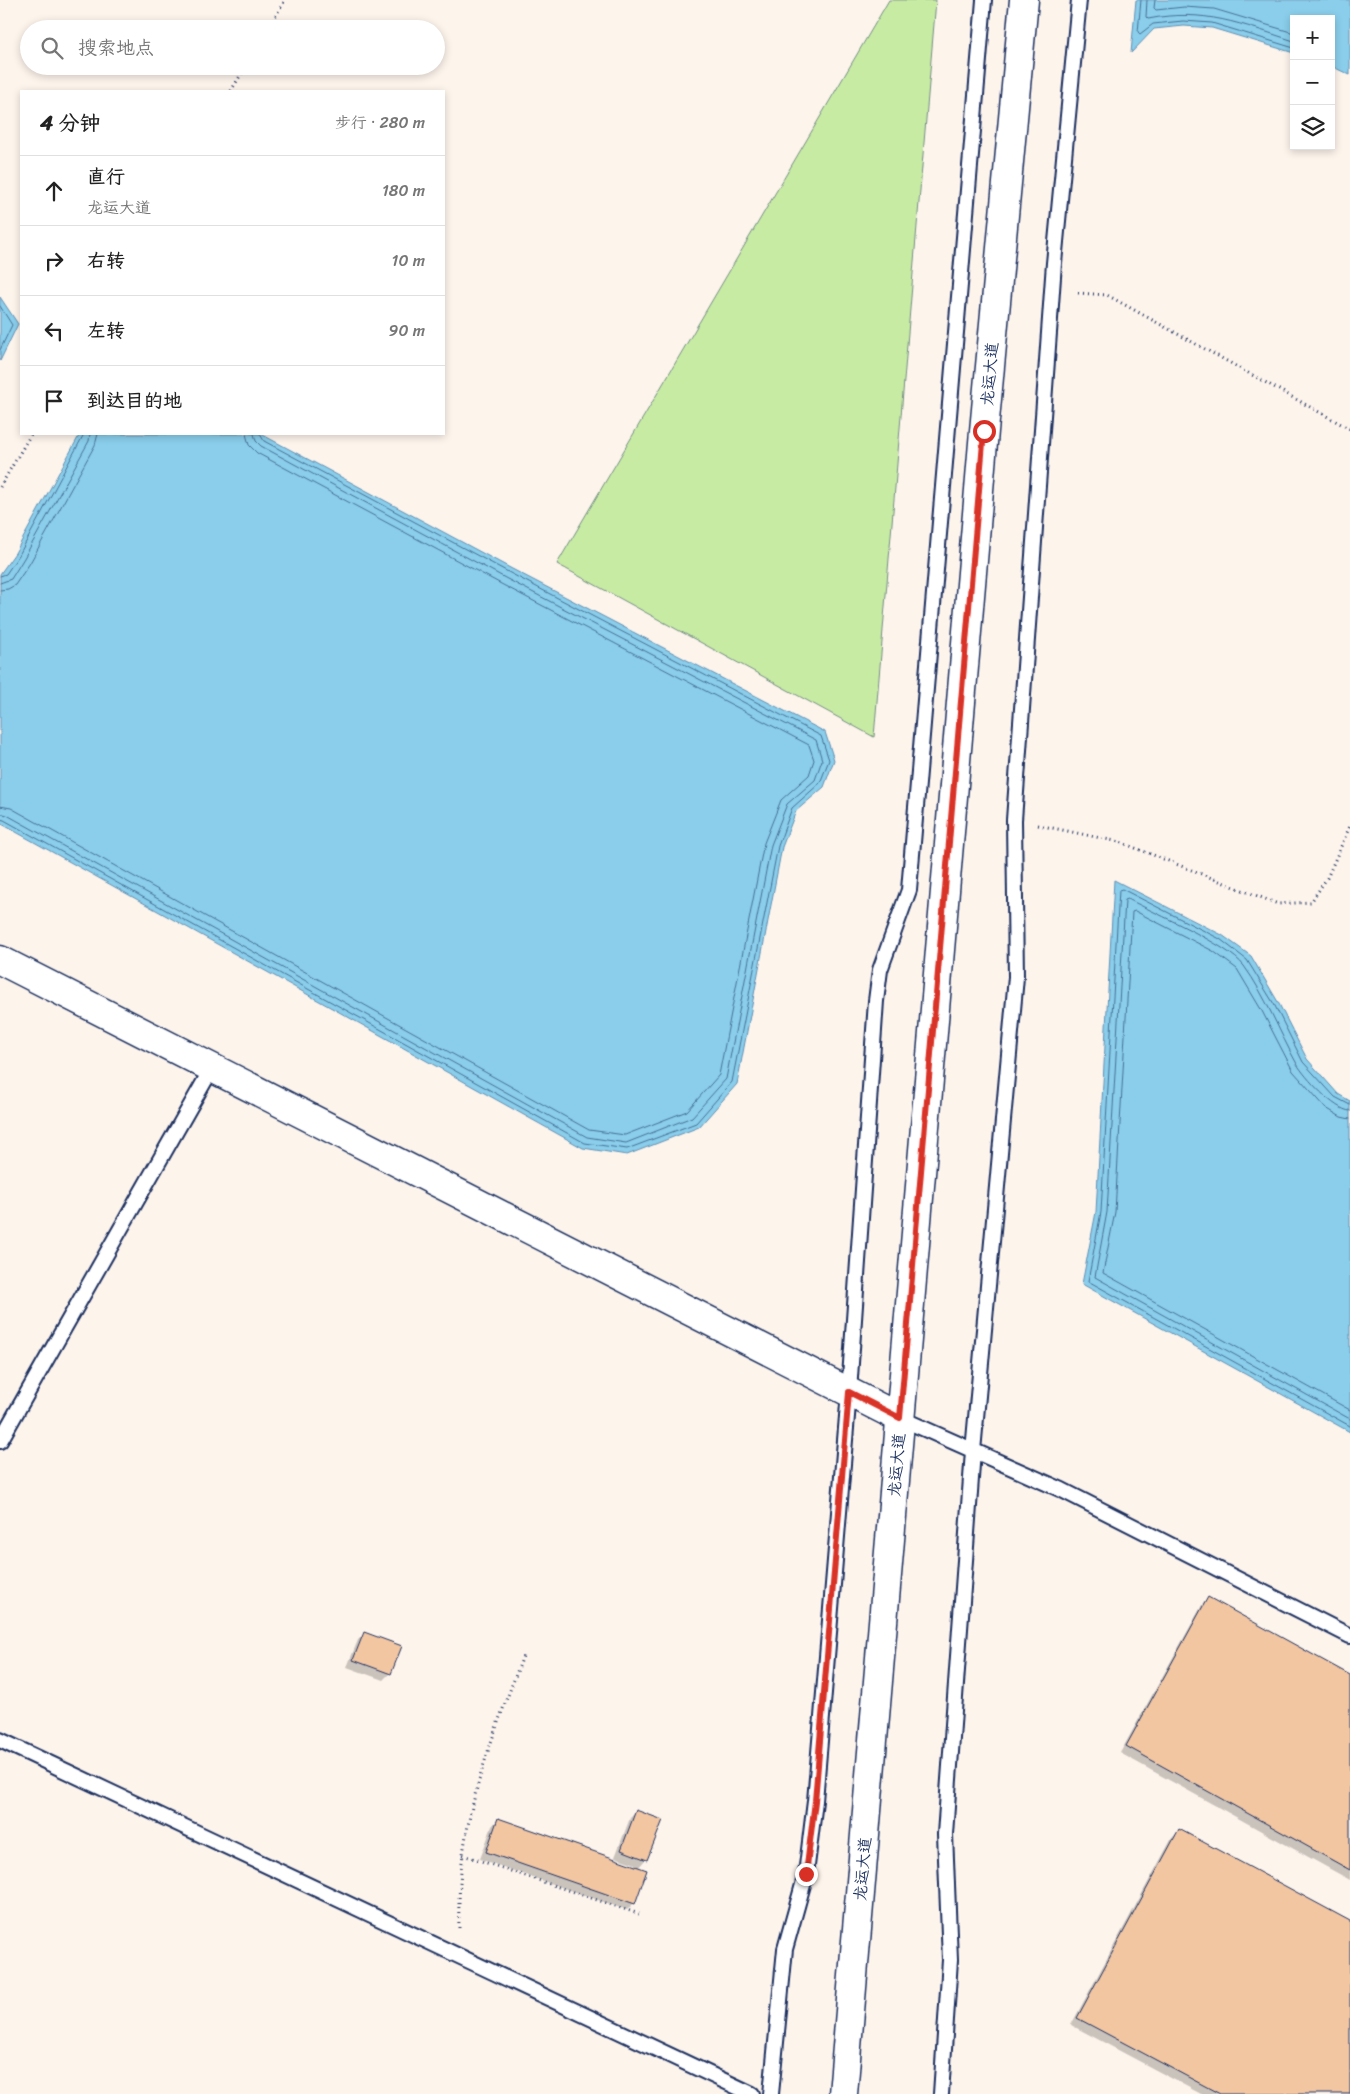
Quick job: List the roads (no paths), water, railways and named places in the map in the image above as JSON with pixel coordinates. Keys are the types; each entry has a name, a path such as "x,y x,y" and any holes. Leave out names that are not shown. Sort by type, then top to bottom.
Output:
{"street":[{"name":"龙运大道","path":"843,2094 981,461 1024,0"},
{"path":"0,960 900,1418"}],"lane":[{"path":"771,2094 785,1949 806,1874 815,1801 849,1392 876,1001 880,970 909,890 984,0"},
{"path":"941,2094 950,1960 945,1834 973,1451 1016,977 1014,820 1052,291 1078,0"},
{"path":"0,1441 212,1068"},
{"path":"900,1418 1062,1490 1350,1636"},
{"path":"0,1740 752,2094"}],"water":[{"path":"1136,0 1350,0 1350,75 1335,68 1335,15 1290,15 1290,52 1212,28 1184,26 1154,29 1131,53"},
{"path":"0,297 18,324 0,361"},
{"path":"79,435 263,435 512,569 825,732 834,760 824,787 796,811 782,847 737,1084 699,1127 627,1155 583,1148 0,823 0,574 15,553"},
{"path":"1114,880 1222,935 1251,956 1278,1002 1307,1059 1338,1094 1350,1101 1350,1432 1082,1284 1096,1212"}]}
